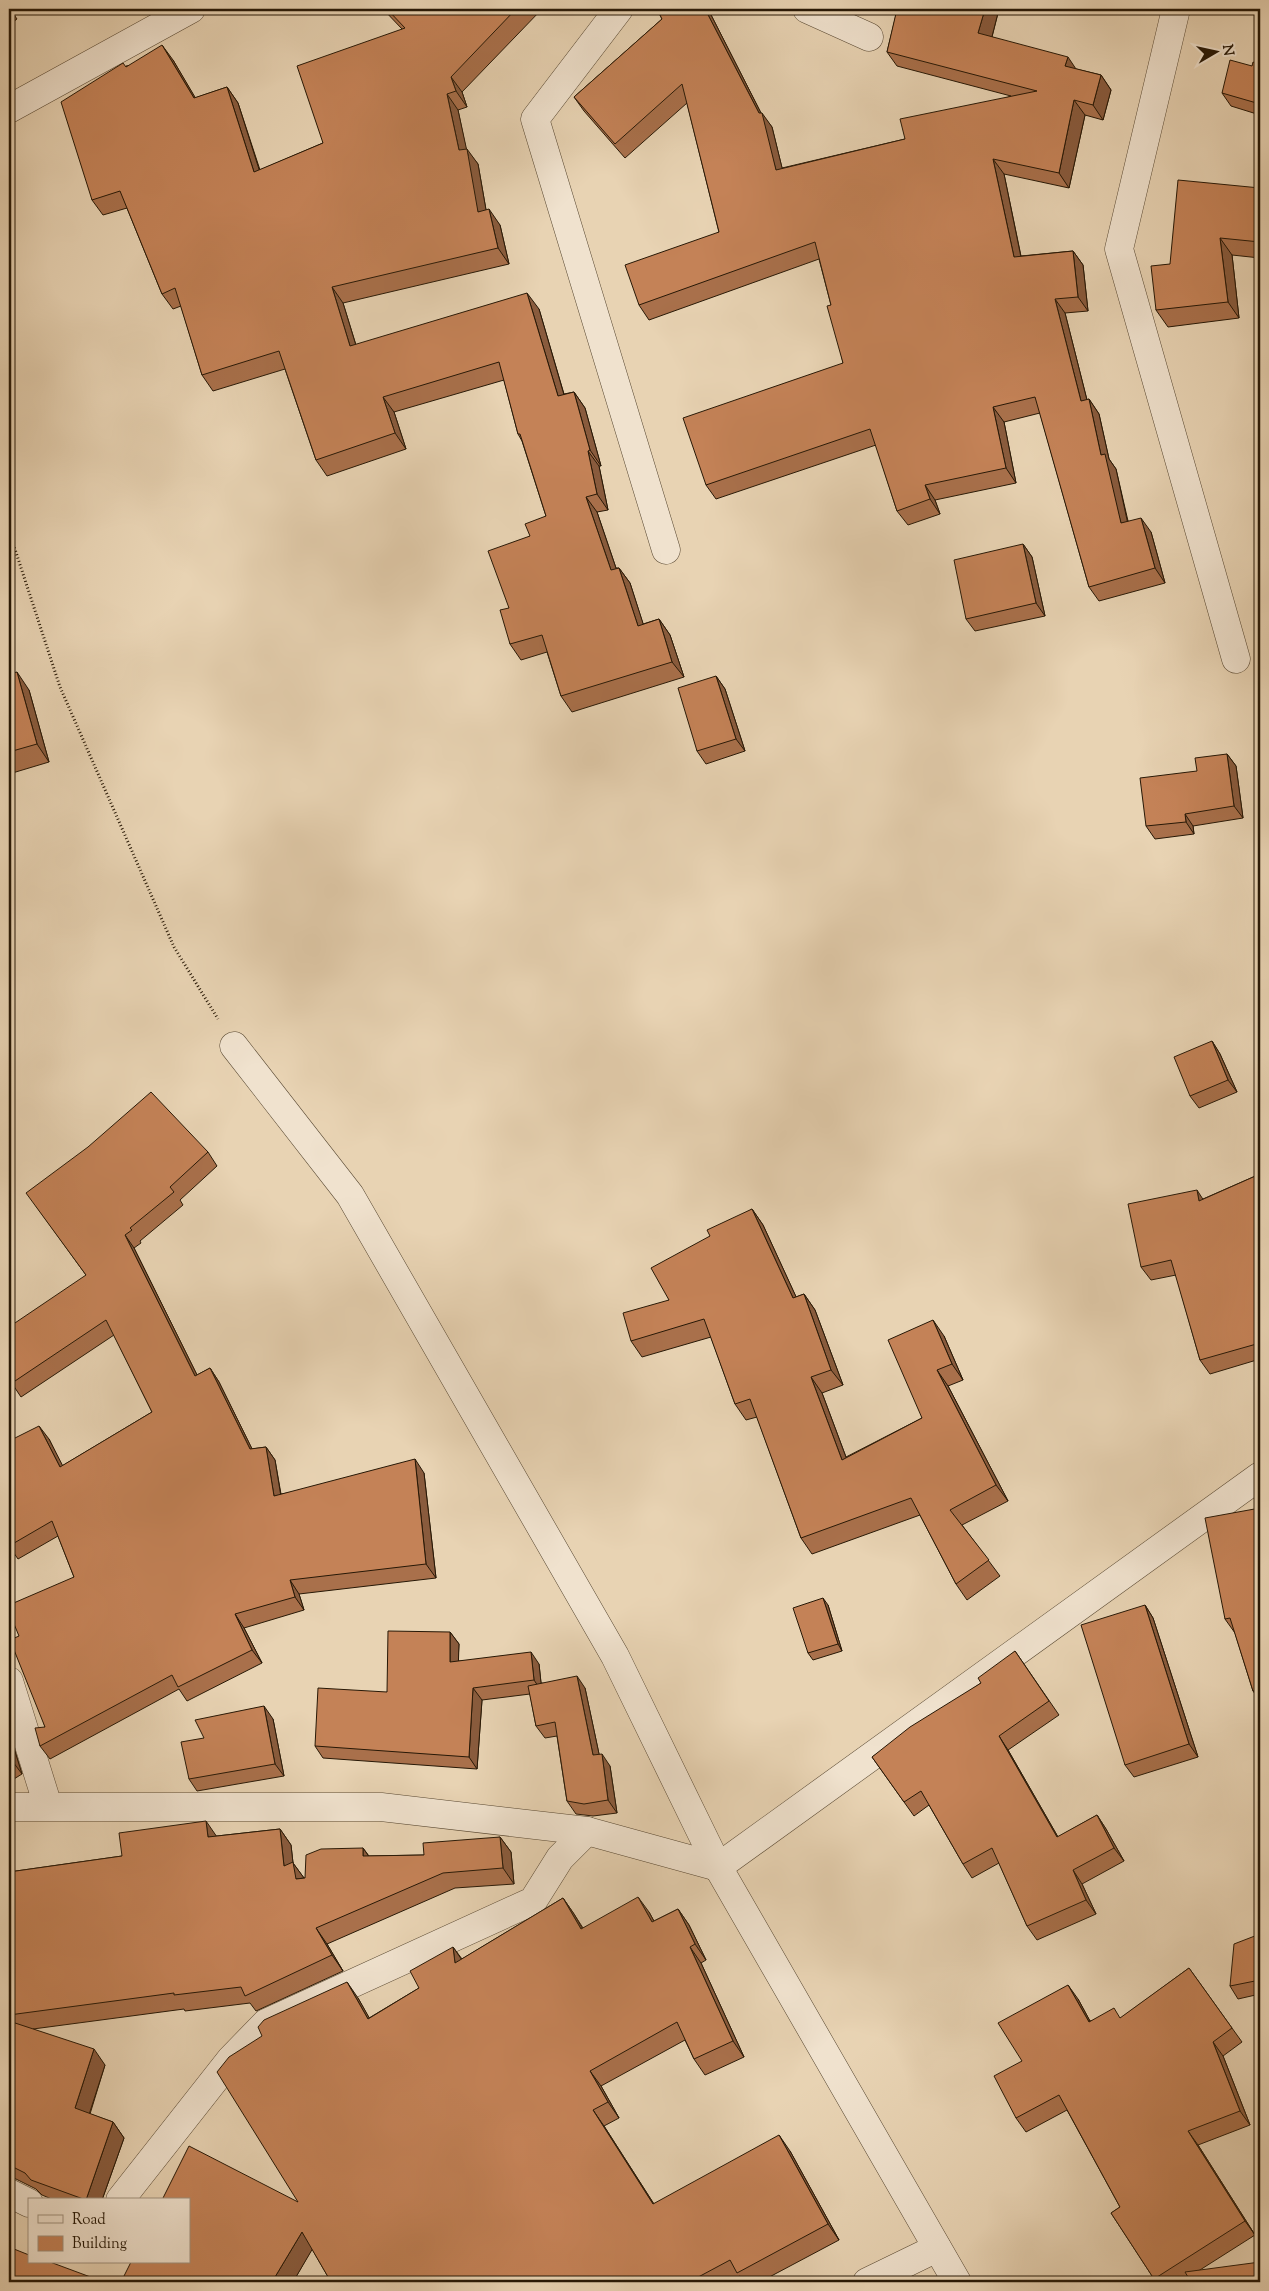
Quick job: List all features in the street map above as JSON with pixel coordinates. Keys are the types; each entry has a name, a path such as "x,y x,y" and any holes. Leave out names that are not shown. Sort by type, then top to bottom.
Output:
{"street":[{"path":"9,110 192,9"},
{"path":"619,9 535,119 666,550"},
{"path":"807,9 869,37"},
{"path":"1176,9 1119,249 1236,659"},
{"path":"234,1046 350,1195 614,1656 718,1867 957,2282"},
{"path":"718,1867 1260,1476"},
{"path":"9,1681 48,1806"},
{"path":"9,1807 382,1807 586,1831 718,1867"},
{"path":"122,2198 231,2059 266,2024 533,1901 560,1858 586,1831"},
{"path":"9,2193 28,2202"},
{"path":"867,2282 937,2248"}],"path":[{"path":"9,531 60,687 174,947 234,1046"}],"building":[{"path":"387,9 516,9 451,77 456,91 447,94 459,150 467,149 478,212 489,209 498,248 332,287 350,346 527,293 558,396 574,392 590,450 588,451 597,494 586,497 611,570 619,568 638,626 659,619 672,662 561,696 542,635 510,644 500,610 509,608 488,551 530,536 525,524 546,516 520,434 518,434 499,362 383,397 395,433 316,460 279,351 202,375 175,288 162,294 120,191 92,200 61,102 123,63 126,67 162,45 194,98 227,87 254,172 323,143 297,66 405,28"},
{"path":"657,9 705,9 759,113 762,113 776,170 905,139 900,119 1037,91 887,52 897,9 985,9 978,33 1068,57 1065,66 1101,75 1093,105 1074,100 1059,173 993,159 1014,257 1073,251 1078,297 1055,299 1081,401 1089,399 1101,455 1105,454 1121,523 1141,518 1155,568 1089,587 1035,397 993,407 1006,468 925,485 930,499 897,511 870,429 706,485 683,418 843,363 827,306 831,305 815,242 639,305 625,265 719,232 682,84 615,144 574,97 662,19"},
{"path":"1230,60 1252,66 1253,62 1260,65 1260,104 1222,93"},
{"path":"1178,180 1260,188 1260,242 1220,238 1228,302 1156,310 1151,266 1170,264"},
{"path":"1023,544 1036,603 966,619 954,560"},
{"path":"17,672 37,744 9,752 9,674"},
{"path":"716,676 736,739 697,751 678,688"},
{"path":"1227,754 1234,806 1185,814 1186,822 1146,826 1140,778 1197,771 1195,758"},
{"path":"1212,1041 1228,1080 1190,1096 1174,1057"},
{"path":"151,1092 208,1152 170,1187 174,1192 130,1228 132,1230 125,1235 195,1376 210,1368 250,1449 266,1447 274,1496 415,1459 426,1564 290,1580 295,1597 235,1614 252,1650 178,1687 172,1675 40,1746 35,1728 45,1727 10,1640 19,1636 9,1612 9,1605 74,1577 52,1521 9,1546 9,1441 39,1426 60,1467 152,1412 106,1320 12,1383 9,1379 9,1327 86,1275 26,1193 88,1147"},
{"path":"1260,1174 1260,1343 1200,1360 1171,1260 1141,1267 1128,1204 1197,1190 1199,1201"},
{"path":"752,1209 793,1298 804,1294 831,1370 811,1377 842,1460 922,1418 888,1340 933,1320 952,1364 937,1370 996,1485 950,1510 989,1560 956,1584 911,1498 801,1538 750,1399 735,1404 704,1319 631,1341 623,1313 669,1300 651,1268 710,1236 707,1230"},
{"path":"1260,1508 1260,1689 1253,1691 1230,1618 1225,1619 1205,1518"},
{"path":"823,1598 838,1644 808,1653 793,1608"},
{"path":"1145,1605 1189,1744 1125,1765 1081,1625"},
{"path":"388,1631 450,1632 450,1662 531,1652 534,1680 473,1688 469,1757 315,1746 318,1688 387,1692"},
{"path":"1015,1651 1049,1701 999,1736 1057,1837 1097,1815 1114,1848 1073,1870 1086,1900 1027,1926 992,1848 963,1864 921,1791 904,1802 872,1757 910,1727 981,1683 978,1678"},
{"path":"577,1676 593,1755 602,1754 608,1800 584,1804 567,1801 555,1722 536,1726 528,1686"},
{"path":"264,1706 275,1764 189,1779 181,1742 204,1738 195,1720"},
{"path":"9,1748 13,1762 9,1764"},
{"path":"206,1821 208,1837 280,1829 284,1866 293,1862 296,1879 305,1878 306,1855 321,1849 363,1848 363,1856 424,1855 423,1843 500,1837 503,1868 443,1873 316,1928 332,1955 245,1996 241,1987 174,1995 174,1993 9,2015 9,1872 122,1856 119,1833"},
{"path":"638,1897 652,1922 678,1909 695,1944 690,1947 733,2041 694,2059 677,2022 590,2071 608,2102 593,2110 653,2204 779,2135 828,2224 737,2273 730,2260 689,2282 331,2282 302,2232 272,2282 121,2282 130,2264 190,2264 190,2198 163,2198 189,2146 298,2202 217,2072 229,2057 262,2036 258,2027 264,2020 347,1982 368,2019 419,1988 410,1971 453,1947 455,1963 563,1898 581,1929"},
{"path":"1260,1934 1260,1980 1230,1986 1234,1944"},
{"path":"1189,1968 1232,2028 1213,2042 1240,2111 1188,2131 1245,2221 1154,2279 1111,2213 1120,2207 1059,2095 1016,2118 994,2076 1022,2061 998,2023 1068,1985 1089,2022 1114,2008 1120,2018"},
{"path":"9,2021 94,2049 75,2108 113,2122 87,2198 80,2198 31,2180 25,2173 9,2165"},
{"path":"9,2247 28,2255 28,2264 55,2264 104,2282 9,2282"},
{"path":"1260,2262 1260,2282 1191,2282 1185,2272"}]}
